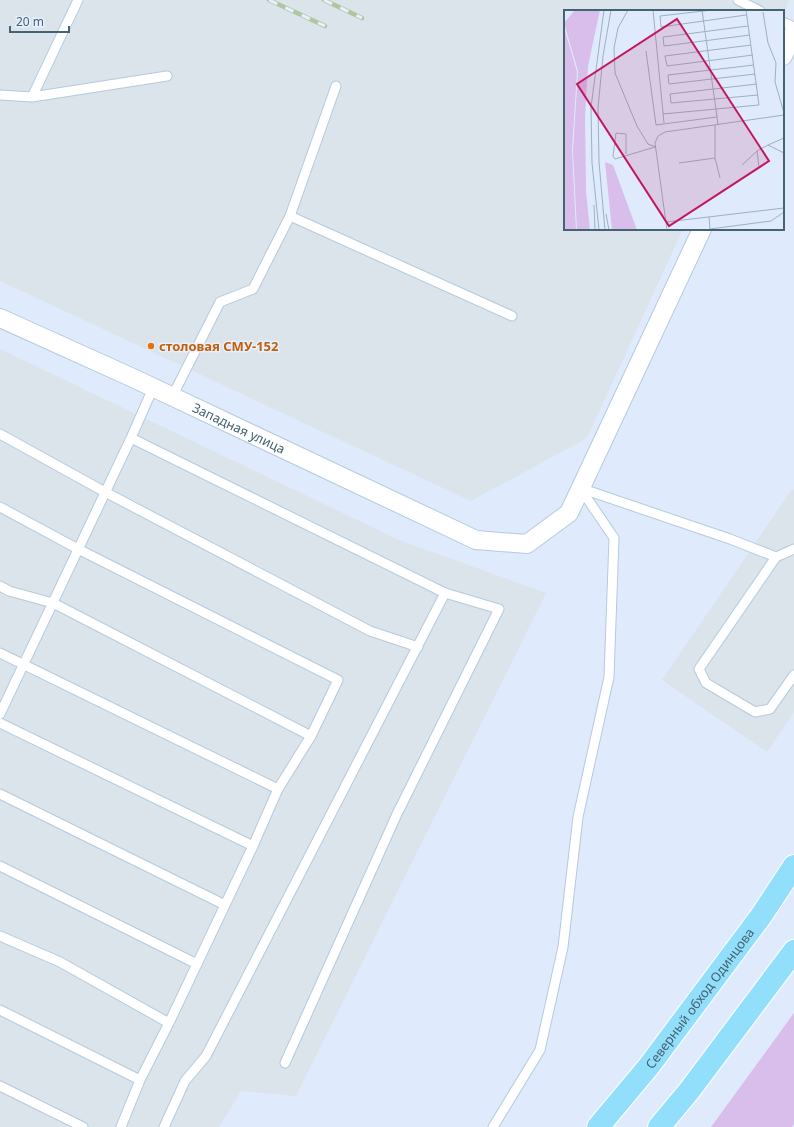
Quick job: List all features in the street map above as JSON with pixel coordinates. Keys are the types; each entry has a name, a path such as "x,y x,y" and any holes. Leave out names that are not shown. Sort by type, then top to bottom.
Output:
{"highway":[{"name":"Северный обход Одинцова","path":"598,1127 649,1066 761,916 794,866"},
{"path":"659,1127 689,1091 794,951"}],"street":[{"path":"784,54 794,32"},
{"path":"580,488 702,230"},
{"name":"Западная улица","path":"0,318 153,388 476,540 527,544 568,513 580,488"}],"lane":[{"path":"32,97 78,0"},
{"path":"738,0 758,10"},
{"path":"784,22 794,27"},
{"path":"0,95 32,97 167,76"},
{"path":"172,397 220,302 253,289 290,216 336,86"},
{"path":"290,216 512,316"},
{"path":"0,714 153,388"},
{"path":"0,434 105,492 370,631 418,647"},
{"path":"130,438 445,593 499,609 397,814 285,1063"},
{"path":"580,488 730,539 776,557"},
{"path":"493,1127 540,1050 563,946 578,817 609,677 614,538 580,488"},
{"path":"0,507 78,549 338,680 311,736 278,789 253,846 169,1023 140,1080 121,1127"},
{"path":"794,549 776,557 699,669 706,683 755,712 770,709 794,675"},
{"path":"0,586 9,591 52,603 311,736"},
{"path":"164,1127 185,1081 206,1056 445,593"},
{"path":"0,653 278,789"},
{"path":"0,723 253,846"},
{"path":"0,794 225,905"},
{"path":"0,866 197,964"},
{"path":"0,936 60,962 169,1023"},
{"path":"0,1010 140,1080"},
{"path":"0,1086 83,1127"}],"shaded area":[{"path":"0,0 789,0 784,12 784,10 564,10 564,230 683,230 587,438 471,501 0,281"},
{"path":"0,349 399,540 546,593 296,1096 241,1091 219,1127 0,1127"},
{"path":"792,489 794,490 794,712 767,752 662,680"},
{"path":"794,1013 794,1124 792,1127 711,1127"}],"railway":[{"path":"269,0 325,26"},
{"path":"324,0 362,18"}],"place":[{"name":"столовая СМУ-152","path":"151,346"}]}
